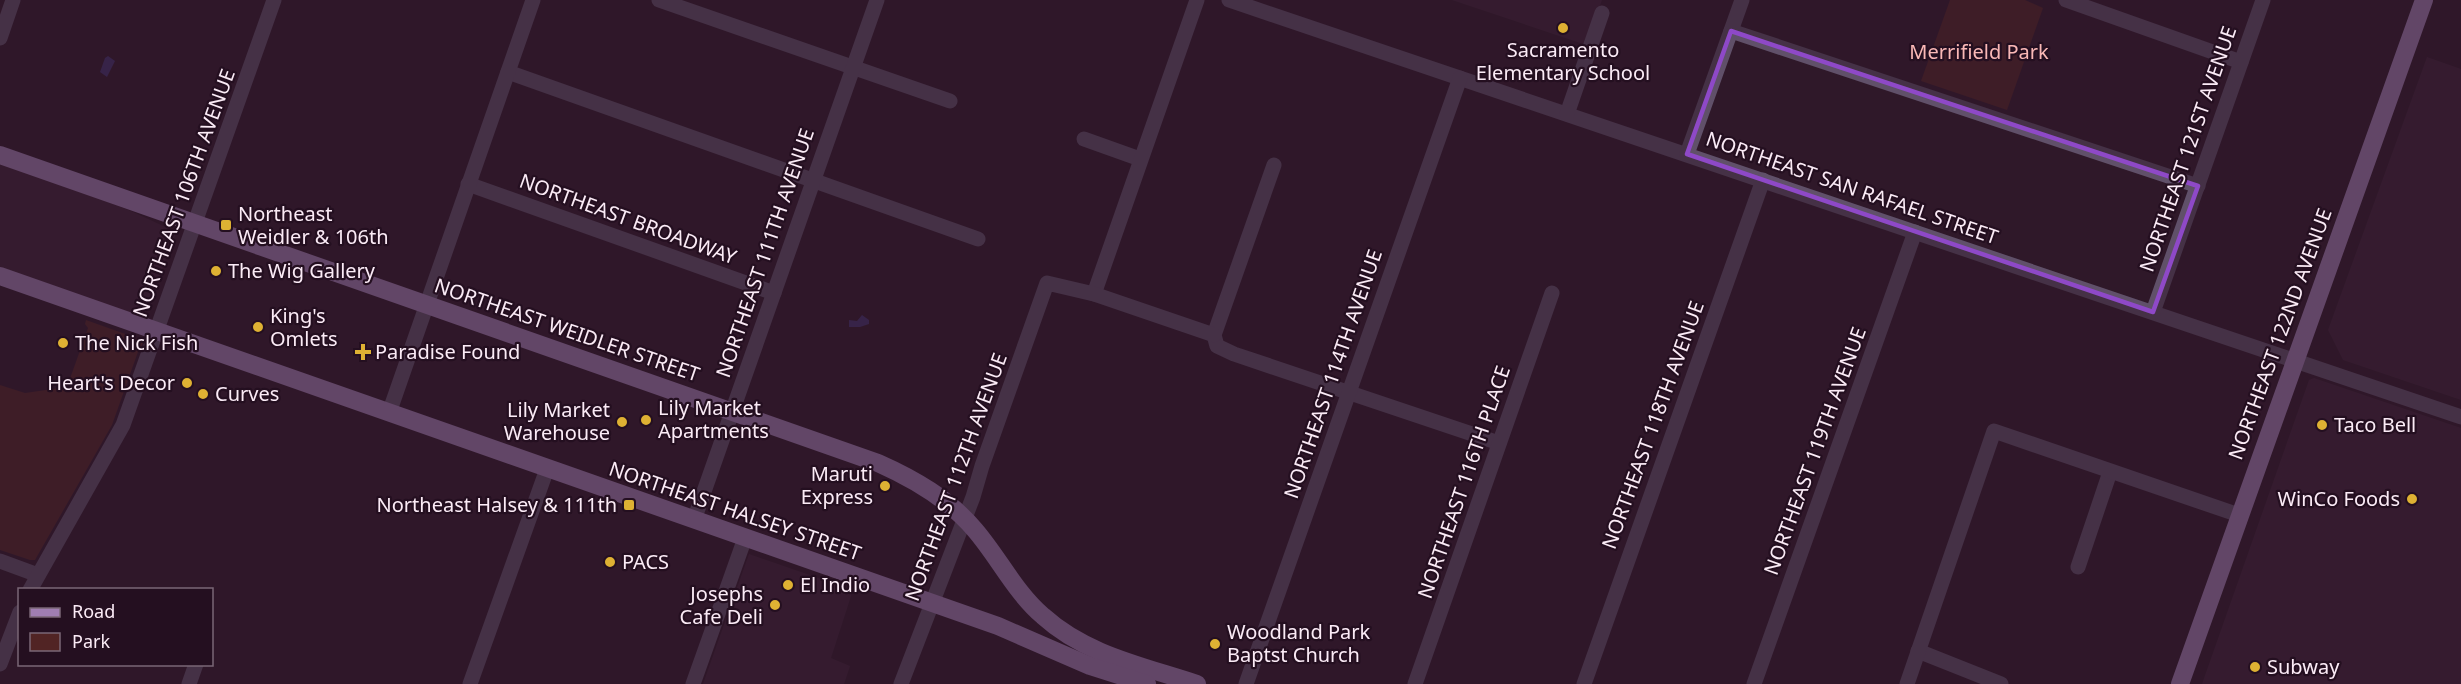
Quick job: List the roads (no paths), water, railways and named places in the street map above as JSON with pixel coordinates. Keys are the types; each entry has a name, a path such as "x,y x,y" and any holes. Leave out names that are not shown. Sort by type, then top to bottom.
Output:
{"main road":[{"name":"NORTHEAST 122ND AVENUE","path":"2180,684 2424,0"},
{"name":"NORTHEAST WEIDLER STREET","path":"0,155 732,411 899,472 922,485 964,517 1027,600 1059,629 1102,654 1197,684"},
{"name":"NORTHEAST HALSEY STREET","path":"0,276 998,626 1090,666 1147,684"}],"street":[{"path":"0,38 14,0"},
{"name":"NORTHEAST 106TH AVENUE","path":"31,588 118,435 157,332 274,0"},
{"path":"389,413 533,0"},
{"path":"659,0 950,101"},
{"name":"NORTHEAST 111TH AVENUE","path":"694,520 877,0"},
{"path":"1197,0 1094,294 1214,335"},
{"name":"NORTHEAST SAN RAFAEL STREET","path":"1228,0 2461,417"},
{"path":"1687,154 1742,0"},
{"path":"2066,0 2241,62"},
{"name":"NORTHEAST 121ST AVENUE","path":"2153,312 2263,0"},
{"path":"1568,114 1602,13"},
{"path":"1731,31 2198,186"},
{"path":"508,72 978,239"},
{"name":"NORTHEAST 114TH AVENUE","path":"1246,684 1460,78"},
{"path":"1084,139 1140,159"},
{"path":"1274,165 1214,335 1214,342 1222,350 1499,443"},
{"name":"NORTHEAST 118TH AVENUE","path":"1584,684 1763,180"},
{"name":"NORTHEAST BROADWAY","path":"468,184 774,292"},
{"name":"NORTHEAST 119TH AVENUE","path":"1754,684 1915,232"},
{"name":"NORTHEAST 112TH AVENUE","path":"901,684 973,497 979,473 1047,283 1094,294"},
{"name":"NORTHEAST 116TH PLACE","path":"1415,684 1552,294"},
{"path":"1907,684 1994,431 2240,515"},
{"path":"470,684 547,469"},
{"path":"2078,567 2110,472"},
{"path":"693,684 745,538"},
{"path":"0,561 38,574"},
{"path":"0,664 18,617"},
{"path":"1918,651 2001,684"},
{"path":"189,684 195,666"}],"place":[{"name":"Sacramento Elementary School","path":"1563,28"},
{"name":"Northeast Weidler & 106th","path":"226,225"},
{"name":"The Wig Gallery","path":"216,271"},
{"name":"King's Omlets","path":"258,327"},
{"name":"The Nick Fish","path":"63,343"},
{"name":"Paradise Found","path":"363,352"},
{"name":"Heart's Decor","path":"187,383"},
{"name":"Curves","path":"203,394"},
{"name":"Lily Market Apartments","path":"646,420"},
{"name":"Lily Market Warehouse","path":"622,422"},
{"name":"Taco Bell","path":"2322,425"},
{"name":"Maruti Express","path":"885,486"},
{"name":"WinCo Foods","path":"2412,499"},
{"name":"Northeast Halsey & 111th","path":"629,505"},
{"name":"PACS","path":"610,562"},
{"name":"El Indio","path":"788,585"},
{"name":"Josephs Cafe Deli","path":"775,605"},
{"name":"Woodland Park Baptst Church","path":"1215,644"},
{"name":"Subway","path":"2255,667"}],"park label":[{"name":"Merrifield Park","path":"1979,52"}]}
